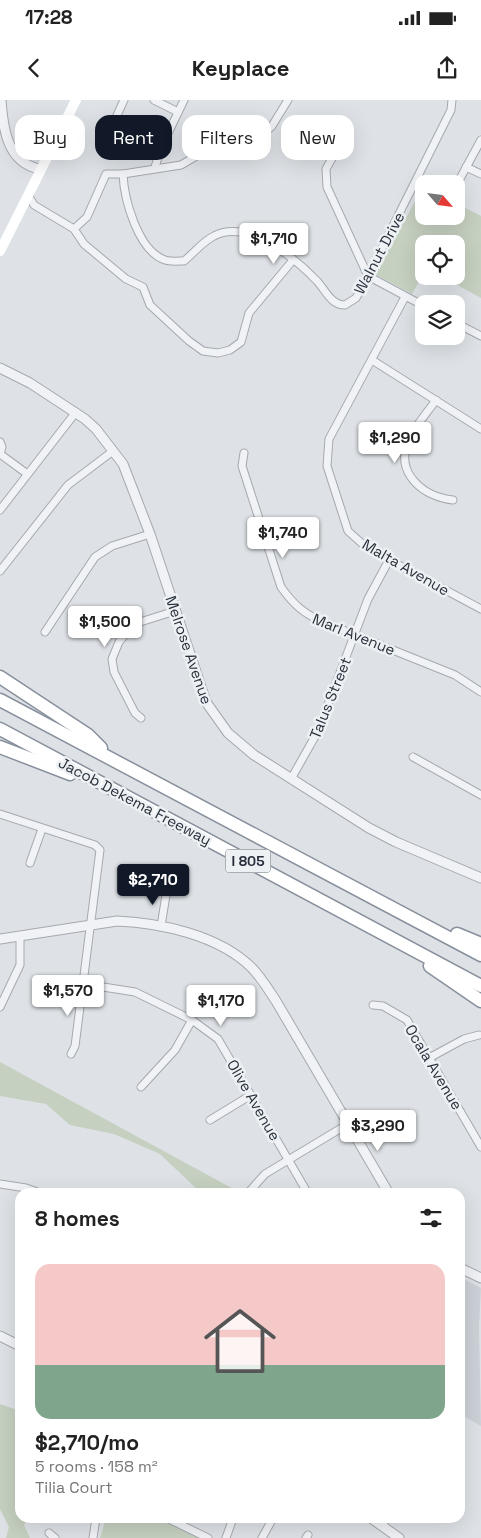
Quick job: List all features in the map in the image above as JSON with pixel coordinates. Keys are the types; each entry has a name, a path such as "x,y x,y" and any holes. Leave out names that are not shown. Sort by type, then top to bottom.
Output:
{"highway":[{"path":"0,677 88,734 109,757"},
{"name":"Jacob Dekema Freeway","path":"0,700 481,955"},
{"name":"Jacob Dekema Freeway","path":"0,729 481,986"},
{"path":"0,747 123,795"},
{"path":"402,912 481,944"},
{"path":"374,928 481,1000"}],"main road":[{"path":"0,250 76,100"}],"street":[{"path":"1,100 3,129 14,153 29,167 40,169"},
{"path":"117,115 124,100"},
{"path":"154,100 178,112"},
{"path":"155,167 161,148 184,100"},
{"path":"74,229 87,217 106,174 123,174 181,164 215,145 264,133 272,126 288,100"},
{"name":"Walnut Drive","path":"123,174 127,198 136,224 144,243 158,258 166,261 184,261 213,236 237,231 253,235 293,260 339,304 346,305 354,301 368,276 451,110 452,100"},
{"path":"462,175 481,140"},
{"path":"331,160 326,169 327,187 368,276 415,302"},
{"path":"466,167 481,174"},
{"path":"28,195 34,205 74,229 84,244 126,279 144,287 150,305 188,340 202,351 214,354 230,350 241,342 249,313 293,260"},
{"name":"Malta Avenue","path":"405,297 330,438 327,466 348,531 368,548 481,609"},
{"path":"465,328 481,336"},
{"path":"372,360 481,429"},
{"name":"Melrose Avenue","path":"0,368 30,383 76,412 96,428 113,450 130,480 206,702 215,718 242,746 291,779 386,837 481,878"},
{"path":"436,400 409,440 406,463 416,486 439,498 453,500"},
{"path":"2,505 76,412"},
{"path":"0,442 2,450 0,454 26,473"},
{"path":"0,571 68,485 113,450"},
{"name":"Marl Avenue","path":"244,453 242,466 281,587 293,604 308,615 455,675 481,692"},
{"path":"45,632 96,557 112,546 150,534"},
{"name":"Talus Street","path":"291,779 317,733 368,599 389,560"},
{"path":"141,718 135,713 114,672 112,659 123,636 137,622 175,611"},
{"path":"413,758 481,795"},
{"path":"0,814 95,845 100,850 84,984 75,1046 71,1054"},
{"path":"30,863 42,829"},
{"path":"161,926 167,889"},
{"path":"0,939 117,921 161,926 198,935 240,958 250,966 276,1001 386,1188"},
{"path":"0,1007 20,965 20,936"},
{"name":"Olive Avenue","path":"84,984 136,992 192,1020 218,1039 305,1188"},
{"name":"Ocala Avenue","path":"373,1005 383,1006 403,1016 481,1147"},
{"path":"141,1087 175,1050 192,1020"},
{"path":"429,1058 464,1039 479,1036"},
{"path":"210,1120 251,1095"},
{"path":"253,1188 265,1174 348,1124"},
{"path":"0,1184 26,1188"},
{"path":"465,1271 481,1278"},
{"path":"0,1336 15,1344"},
{"path":"93,1538 95,1523"},
{"path":"177,1523 208,1538"},
{"path":"226,1538 231,1523"},
{"path":"262,1538 270,1523"},
{"path":"386,1523 398,1538"}],"shaded area":[{"path":"465,1280 481,1288 479,1326 481,1426 465,1417"}],"green space":[{"path":"415,201 415,225 465,225 465,208 481,216 481,298 457,285 465,285 465,235 415,235 415,285 417,285 412,294 375,274"},
{"path":"0,1062 232,1188 196,1188 160,1154 114,1134 70,1125 46,1104 0,1096"},
{"path":"0,1404 15,1409 15,1523 25,1523 24,1525 30,1538 6,1538 9,1527 0,1509"},
{"path":"104,1523 179,1523 210,1538 100,1538"}]}
